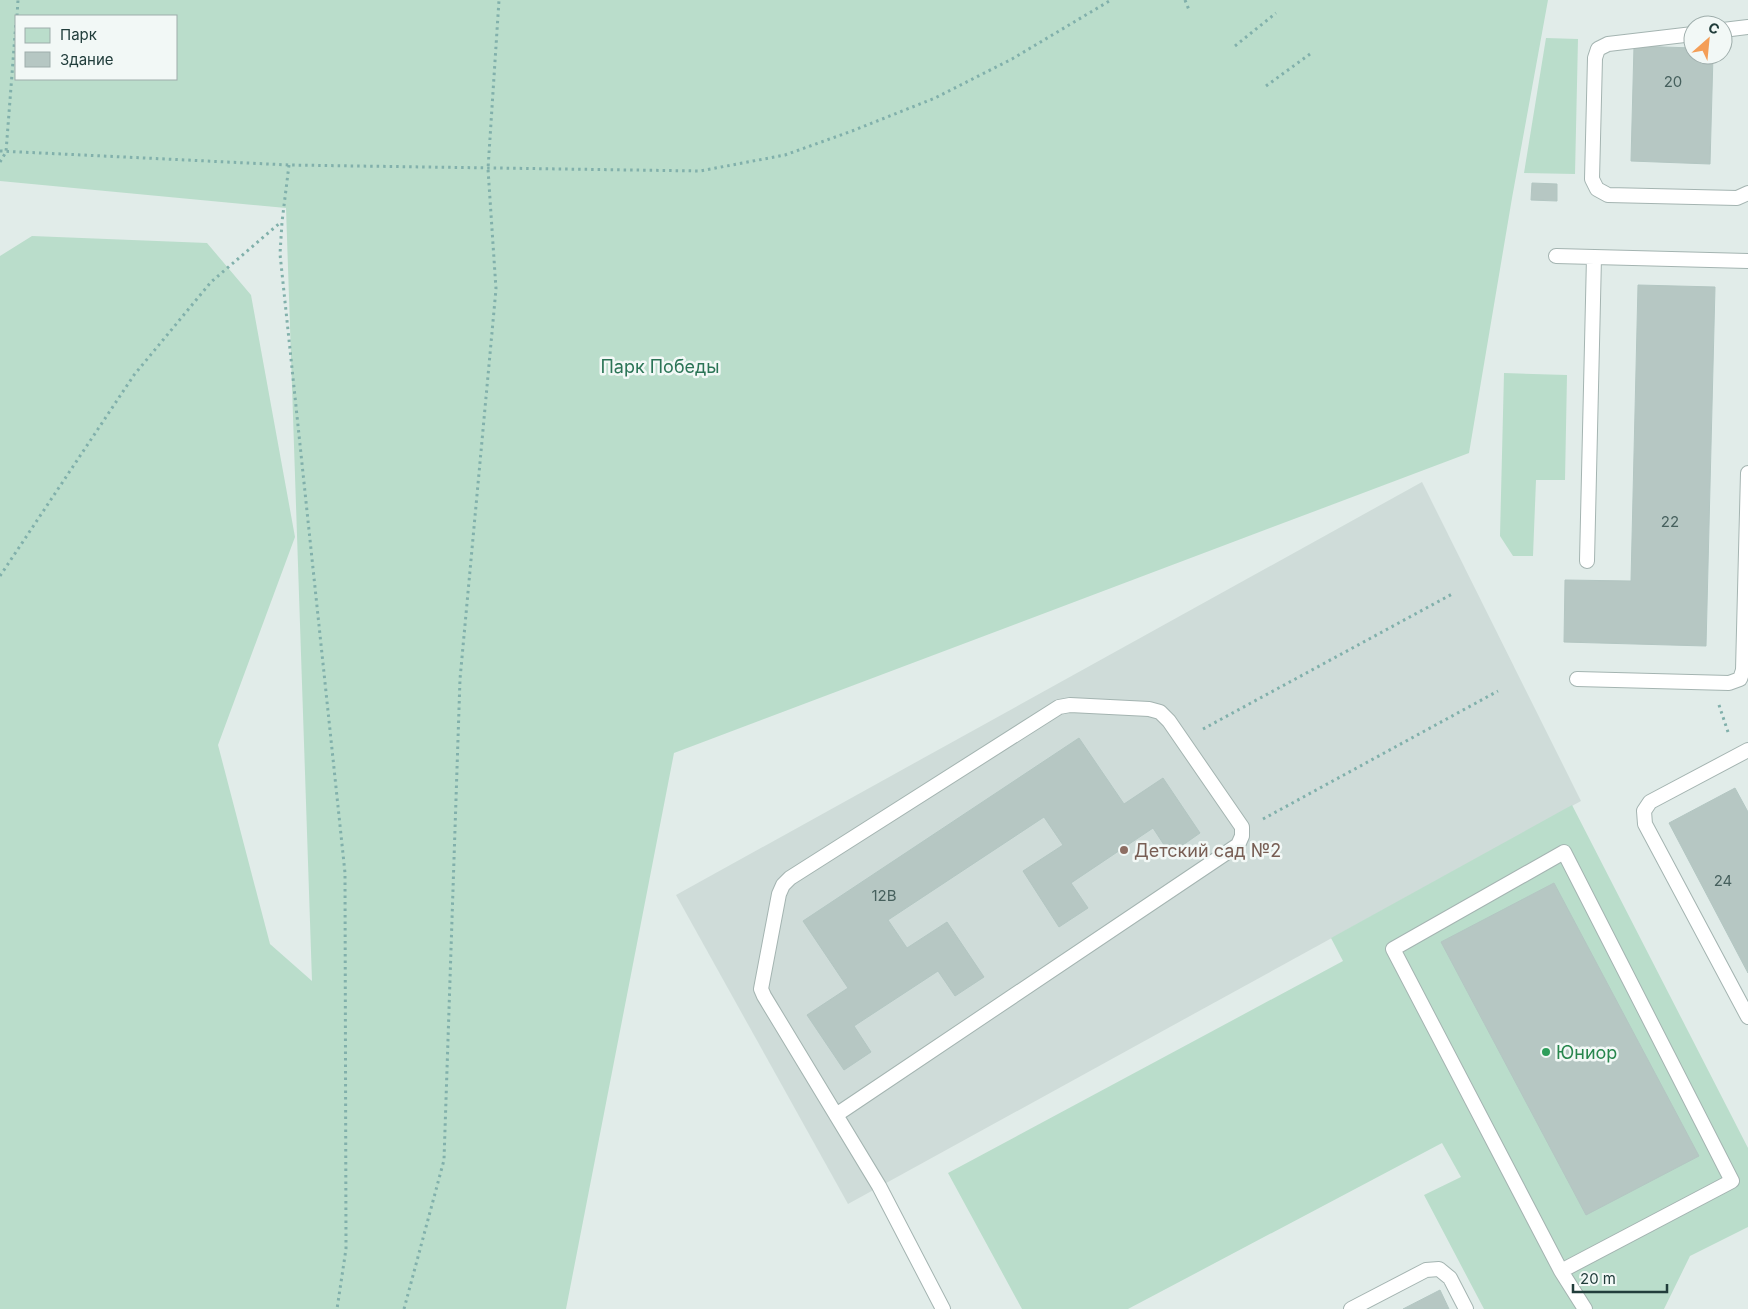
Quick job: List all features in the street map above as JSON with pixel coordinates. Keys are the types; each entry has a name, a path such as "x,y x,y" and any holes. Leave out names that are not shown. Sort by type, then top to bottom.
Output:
{"lane":[{"path":"1733,29 1748,27"},
{"path":"1683,35 1608,44 1598,49 1595,58 1592,179 1597,189 1608,195 1737,198 1748,193"},
{"path":"1556,256 1748,261"},
{"path":"1586,561 1594,257"},
{"path":"1577,679 1729,683 1740,679 1743,670 1748,473"},
{"path":"836,1115 1238,845 1242,836 1242,827 1169,720 1160,712 1149,709 1059,706 790,878 783,885 779,894 761,989 836,1115 880,1186 943,1309"},
{"path":"1748,750 1650,802 1644,811 1645,824 1748,1017"},
{"path":"1562,1271 1732,1181 1564,852 1393,949 1562,1271 1585,1309"},
{"path":"1350,1309 1426,1270 1439,1269 1450,1278 1466,1309"}],"path":[{"path":"17,15 18,0"},
{"path":"404,1309 444,1160 460,679 496,289 488,169 499,0"},
{"path":"0,151 289,165 700,171 785,155 852,132 935,98 1012,58 1111,0"},
{"path":"1185,0 1189,10"},
{"path":"1235,46 1276,14"},
{"path":"0,162 6,152 15,35"},
{"path":"1266,86 1310,54"},
{"path":"289,165 280,254 345,873 346,1249 337,1309"},
{"path":"0,576 134,375 211,282 282,222"},
{"path":"1182,740 1454,593"},
{"path":"1242,830 1498,691"},
{"path":"1720,710 1732,742"}],"shaded area":[{"name":"Детский сад №2","path":"1422,482 1581,801 848,1204 676,895"}],"green space":[{"name":"Парк Победы","path":"0,0 1548,0 1469,453 674,753 566,1309 0,1309 0,256 32,236 207,243 251,295 295,537 218,745 270,944 312,981 286,208 0,181"},
{"path":"1546,38 1578,39 1575,174 1524,173"},
{"path":"1504,373 1567,375 1565,480 1536,480 1533,556 1513,556 1500,536"},
{"path":"1572,805 1748,1148 1748,1227 1690,1256 1664,1309 1484,1309 1424,1195 1461,1177 1442,1143 1128,1309 1022,1309 948,1173 1343,961 1331,938"}],"building":[{"path":"1634,46 1683,48 1683,65 1713,65 1710,164 1631,161"},
{"path":"1532,183 1557,184 1557,201 1531,200"},
{"path":"1638,285 1715,287 1706,646 1564,642 1565,580 1631,581"},
{"path":"1079,738 1124,804 1163,778 1200,833 1170,854 1153,828 1071,883 1088,908 1059,927 1023,871 1063,845 1044,817 888,920 907,948 947,922 984,977 955,996 938,971 854,1026 871,1052 844,1070 807,1015 848,988 803,921"},
{"path":"1735,788 1748,812 1748,973 1669,823"},
{"path":"1554,883 1699,1156 1586,1215 1441,942"},
{"path":"1440,1290 1449,1309 1403,1309"}],"place":[{"name":"Детский сад №2","path":"1124,850"},
{"name":"Юниор","path":"1546,1052"}]}
